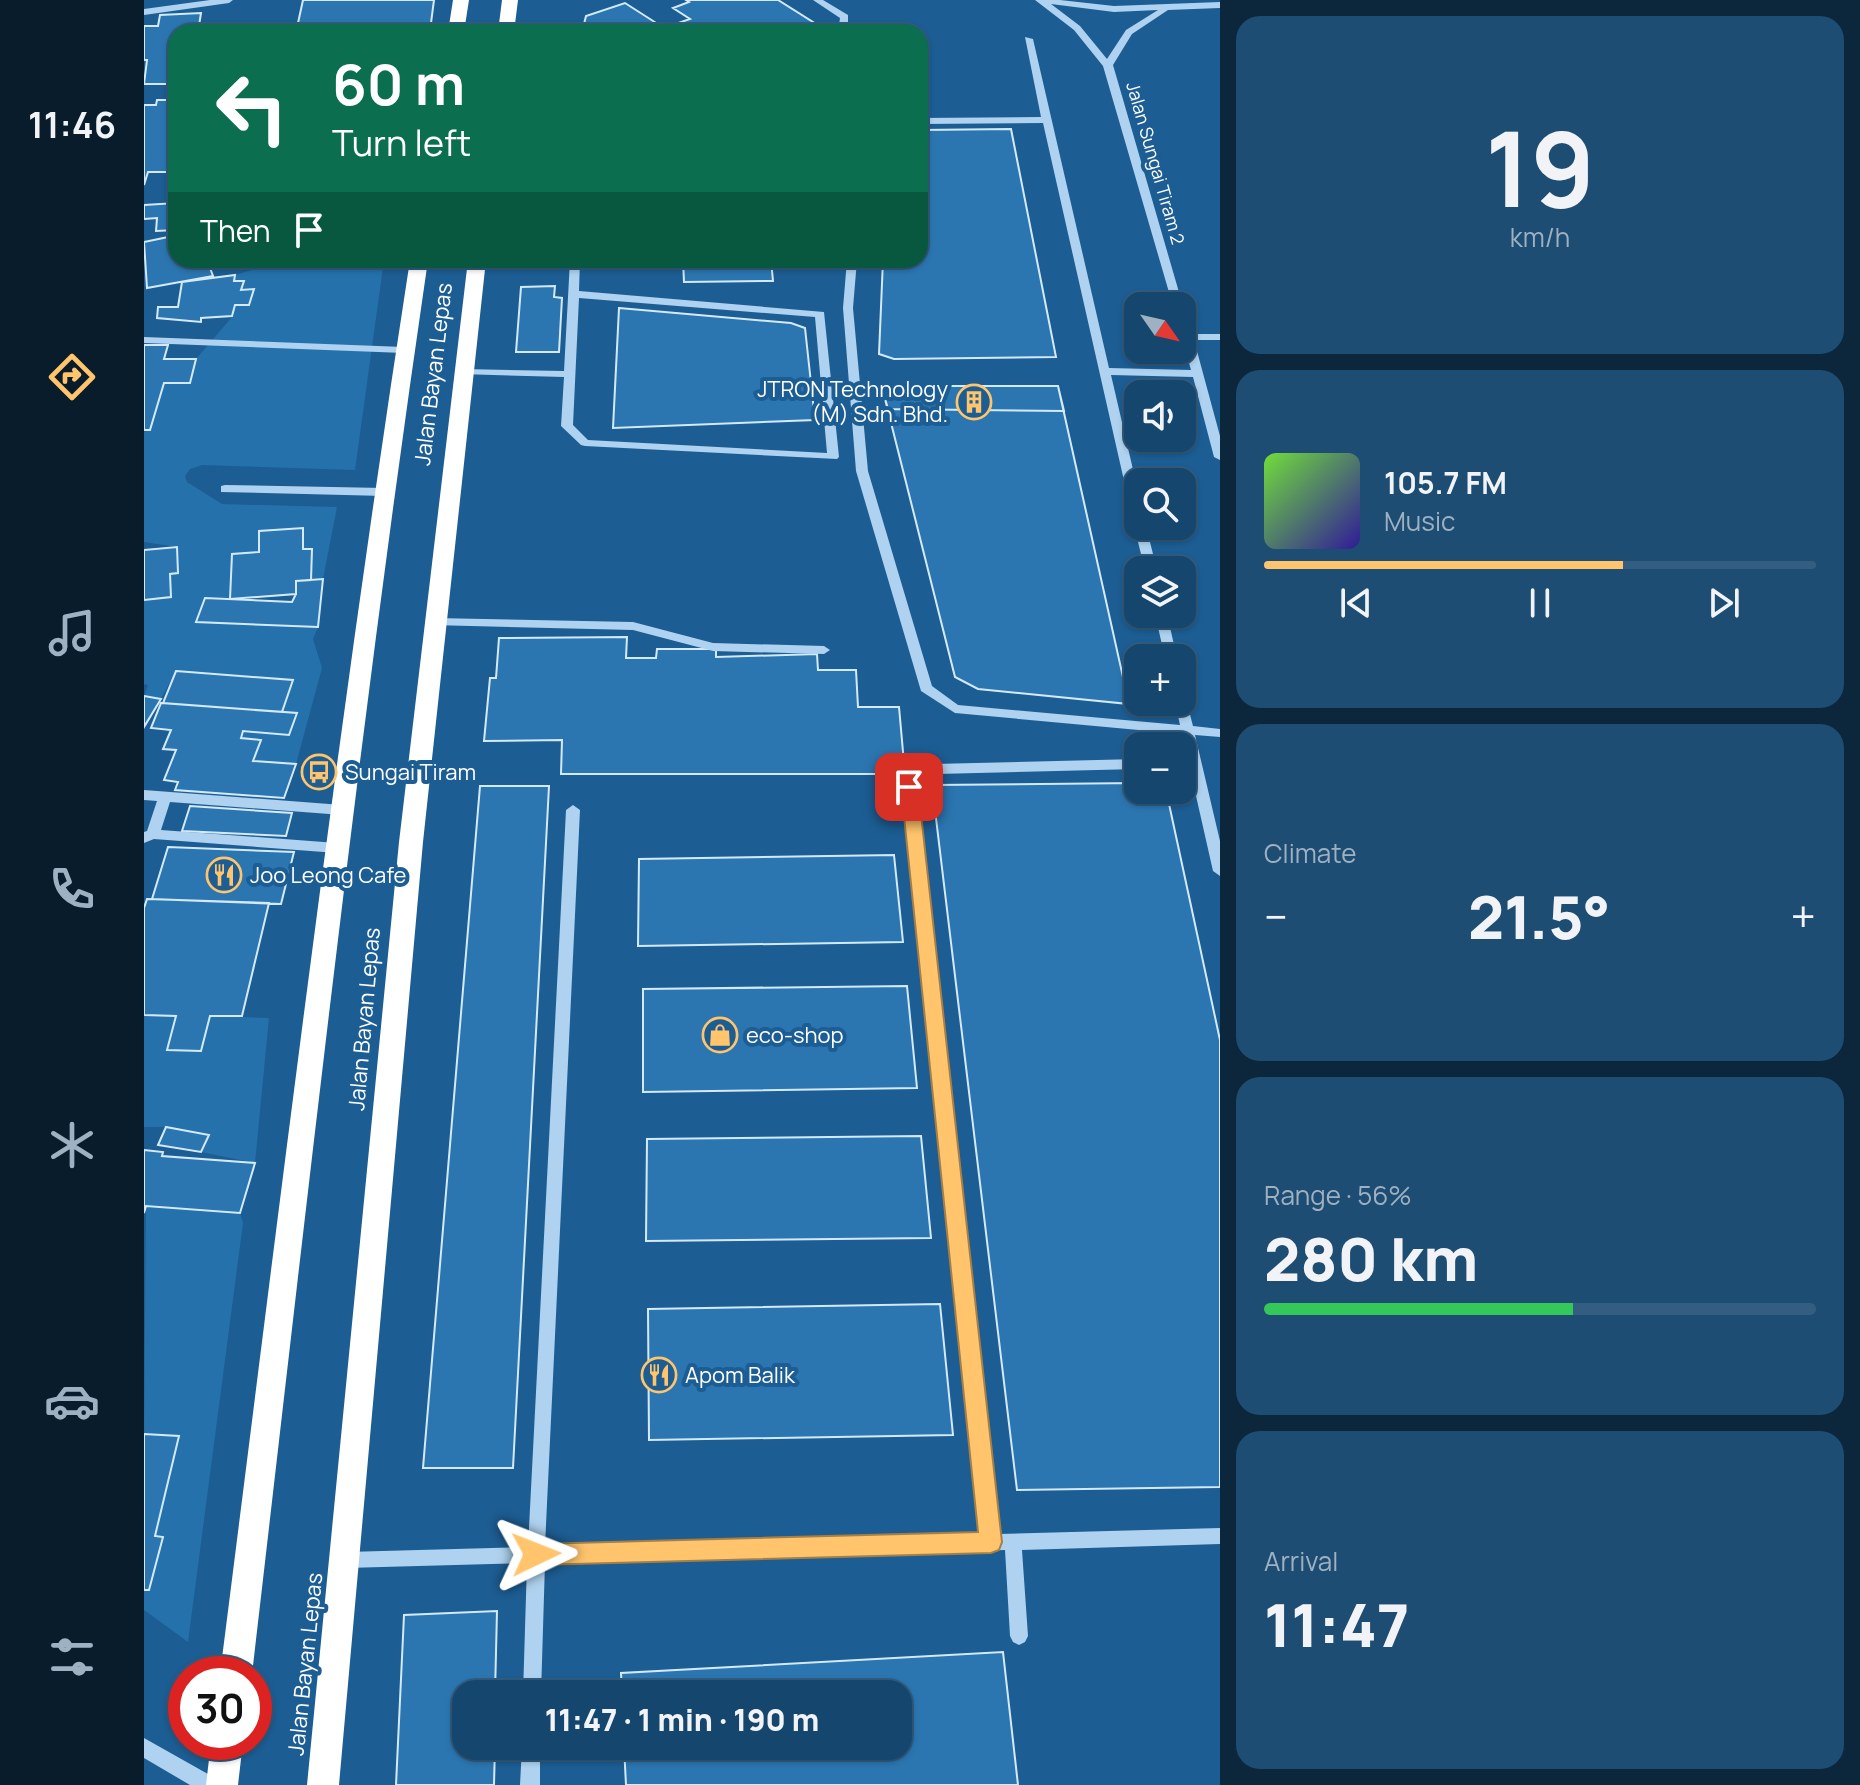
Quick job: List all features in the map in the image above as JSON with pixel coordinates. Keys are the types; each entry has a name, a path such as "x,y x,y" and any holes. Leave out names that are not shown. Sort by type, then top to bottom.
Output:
{"highway":[{"path":"457,24 461,0"},
{"path":"507,24 510,0"},
{"name":"Jalan Bayan Lepas","path":"238,1656 337,848 384,492 418,268"},
{"name":"Jalan Bayan Lepas","path":"323,1785 411,842 476,268"},
{"path":"222,1785 225,1760"}],"street":[{"path":"144,12 229,0"},
{"path":"817,0 845,17 844,24"},
{"path":"1037,0 1114,9 1220,5"},
{"path":"1037,0 1077,28 1108,65"},
{"name":"Jalan Sungai Tiram 2","path":"1168,8 1129,32 1108,65 1174,292"},
{"path":"1028,39 1127,468"},
{"path":"928,121 1047,120"},
{"path":"574,294 820,314 833,457 585,443 567,426 575,268"},
{"path":"851,268 848,308 862,471 926,688 955,709 1220,733"},
{"path":"1196,337 1220,337"},
{"path":"144,340 404,350"},
{"path":"1195,364 1220,457"},
{"path":"1105,371 1198,374"},
{"path":"463,372 570,374"},
{"path":"225,489 384,492"},
{"path":"435,622 633,626 713,647 824,650"},
{"path":"1184,716 1188,731"},
{"path":"991,1542 909,787 934,769 1124,764"},
{"path":"1196,790 1220,871"},
{"path":"144,795 164,799 342,810"},
{"path":"164,799 148,836 337,848"},
{"path":"532,1680 573,810"},
{"path":"346,1560 1220,1536"},
{"path":"1013,1541 1019,1636"},
{"path":"144,1747 208,1785"},
{"path":"530,1785 531,1760"}],"shaded area":[{"path":"383,268 355,470 202,465 190,469 185,476 187,482 222,504 337,507 323,579 311,580 311,549 303,549 260,531 259,552 232,554 230,599 205,598 197,622 318,627 313,639 322,668 296,764 253,761 260,740 241,738 243,731 289,735 297,713 282,712 293,680 176,671 161,699 144,696 148,685 144,684 144,600 170,597 170,574 178,573 177,547 144,542 144,432 150,429 164,383 190,383 196,359 232,317 235,305 249,305 253,290 241,290 234,281 235,275 255,269"},
{"path":"144,1015 176,1016 168,1050 201,1051 210,1016 269,1018 255,1163 201,1152 208,1136 166,1127 144,1127"},
{"path":"146,1206 240,1213 243,1223 188,1642 144,1610 144,1590 149,1590 163,1538 155,1536 178,1436 144,1434"}],"building":[{"path":"303,0 434,0 431,23 298,23"},
{"path":"686,0 778,0 816,24 676,24 690,19 673,8 689,2"},
{"path":"625,3 658,24 584,24 586,16"},
{"path":"201,13 199,24 168,24 168,84 144,84 147,60 144,60 144,26 158,26 160,15"},
{"path":"157,100 168,100 168,172 148,172 144,185 144,105 156,105"},
{"path":"1011,129 1056,357 894,359 879,354 883,268 928,268 928,130"},
{"path":"168,204 168,230 156,231 157,218 144,219 144,205"},
{"path":"168,237 168,268 210,268 213,276 147,288 144,242"},
{"path":"683,268 772,268 773,281 684,282"},
{"path":"235,275 234,281 244,281 241,290 254,289 249,305 235,305 232,316 201,318 201,322 157,318 158,307 178,307 182,282"},
{"path":"555,286 554,297 562,298 559,352 516,352 521,287"},
{"path":"619,308 791,323 805,328 815,420 613,428"},
{"path":"144,345 168,345 164,359 196,359 190,383 164,383 150,430 144,430"},
{"path":"897,386 1058,386 1124,682 1124,704 978,689 955,677 884,395"},
{"name":"JTRON Technology (M) Sdn. Bhd.","path":"897,386 1058,386 1064,411 888,409 884,395"},
{"path":"303,528 303,549 312,549 311,580 296,581 296,594 230,599 232,554 259,552 259,531"},
{"path":"177,547 178,573 170,574 171,597 144,600 144,550"},
{"path":"323,579 318,627 196,622 205,598 292,602 296,594 296,581"},
{"path":"627,637 626,658 656,658 657,649 716,649 716,657 817,654 818,670 856,670 858,707 899,707 905,774 561,774 562,740 484,741 490,678 496,678 499,638"},
{"path":"176,671 293,680 282,712 163,703"},
{"path":"144,696 161,699 144,727"},
{"path":"161,703 297,713 289,735 243,731 241,738 261,740 253,761 296,764 284,798 175,790 178,782 164,780 176,750 163,749 171,730 151,728"},
{"path":"1124,783 1124,804 1169,804 1220,1040 1220,1487 1017,1490 932,785"},
{"path":"480,786 549,786 513,1468 423,1468"},
{"path":"190,806 292,813 286,836 182,831"},
{"name":"Joo Leong Cafe","path":"168,847 294,852 281,904 152,899"},
{"path":"894,855 903,942 638,946 639,859"},
{"path":"147,899 269,903 242,1016 210,1016 201,1051 167,1050 176,1016 144,1015 144,908"},
{"path":"907,986 917,1088 643,1092 643,989"},
{"path":"166,1127 209,1135 201,1152 158,1145"},
{"path":"921,1136 931,1238 646,1241 647,1139"},
{"path":"144,1150 163,1152 162,1156 255,1163 240,1213 146,1206 144,1213"},
{"path":"940,1304 953,1435 649,1440 648,1309"},
{"path":"144,1434 179,1436 155,1536 163,1537 149,1590 144,1590"},
{"path":"497,1611 495,1680 452,1680 452,1760 495,1760 494,1785 396,1785 404,1615"},
{"path":"1003,1652 1018,1785 626,1785 625,1760 912,1760 912,1680 621,1680 621,1673"}],"place":[{"name":"JTRON Technology (M) Sdn. Bhd.","path":"974,402"},
{"name":"Sungai Tiram","path":"319,772"},
{"name":"Joo Leong Cafe","path":"224,875"},
{"name":"eco-shop","path":"720,1035"},
{"name":"Apom Balik","path":"659,1375"}],"route":[{"path":"536,1554 991,1542 909,787"}]}
